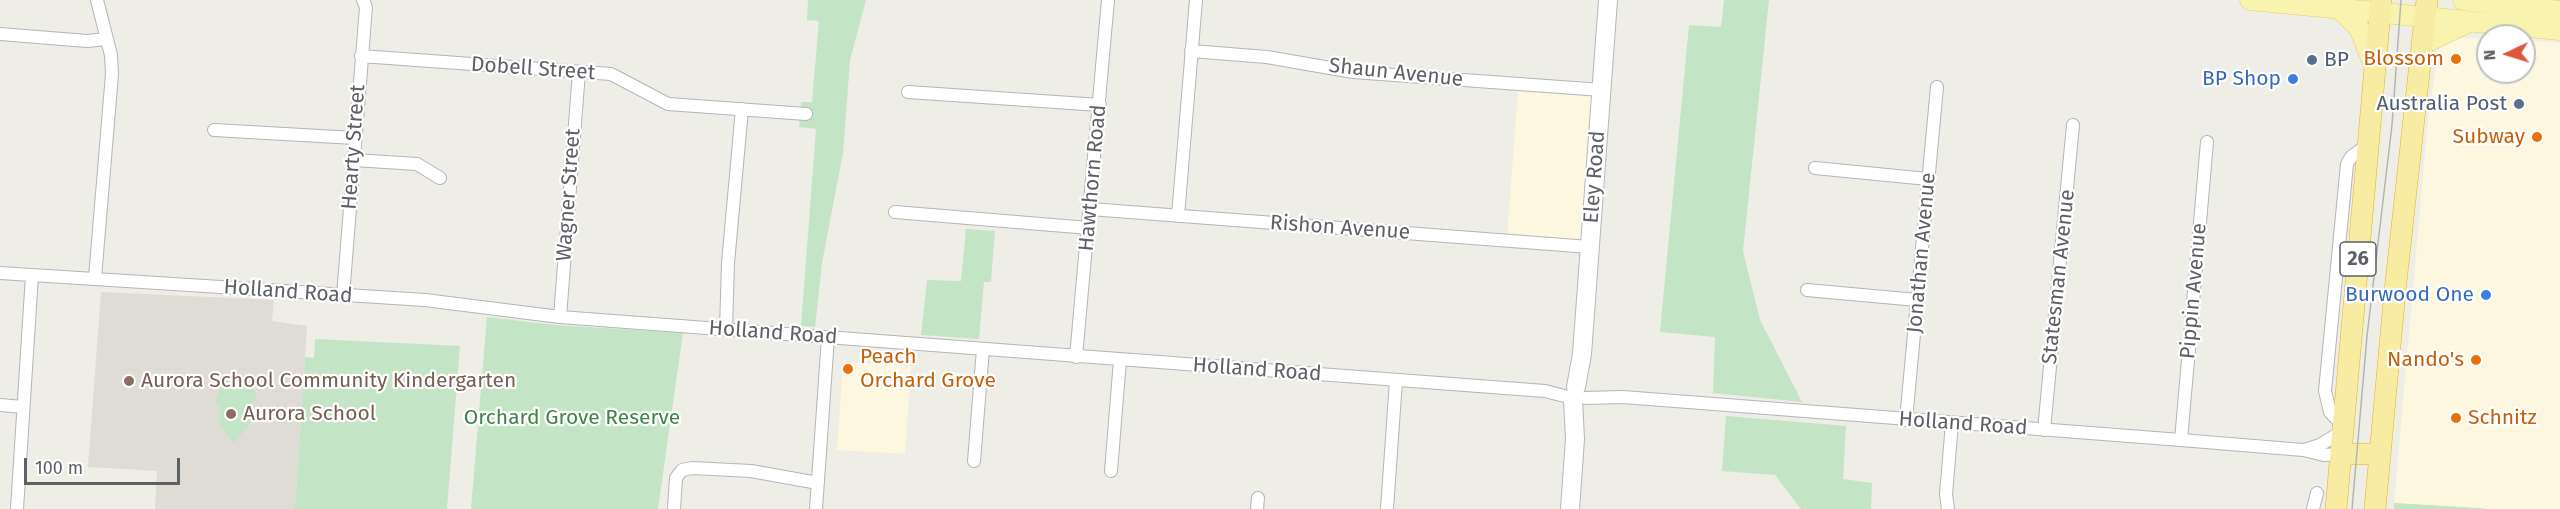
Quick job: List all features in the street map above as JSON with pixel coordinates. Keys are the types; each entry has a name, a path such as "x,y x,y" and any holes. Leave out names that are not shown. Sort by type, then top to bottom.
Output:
{"highway":[{"name":"26","path":"2336,509 2381,6"},
{"name":"26","path":"2375,509 2426,9"},
{"path":"2341,454 2380,454"}],"main road":[{"name":"Eley Road","path":"1570,509 1608,0"},
{"path":"2250,0 2339,8 2381,6 2426,9 2469,22 2560,30"},
{"path":"2463,0 2560,11"},
{"path":"2339,8 2358,28 2374,65"},
{"path":"2423,44 2469,22"}],"street":[{"path":"95,278 111,74 111,55 97,0"},
{"path":"104,0 110,20 107,36"},
{"name":"Hearty Street","path":"343,296 366,7 363,0"},
{"name":"Hawthorn Road","path":"1076,357 1108,0"},
{"path":"1178,216 1196,0"},
{"path":"0,34 74,39 107,36"},
{"name":"Shaun Avenue","path":"1191,51 1267,57 1353,72 1602,90"},
{"name":"Dobell Street","path":"361,56 611,74 668,104 806,114"},
{"name":"Wagner Street","path":"560,317 579,72"},
{"name":"Jonathan Avenue","path":"1906,420 1937,87"},
{"path":"908,92 1100,105"},
{"path":"726,329 728,263 742,110"},
{"name":"Statesman Avenue","path":"2044,430 2073,125"},
{"path":"214,130 355,138"},
{"name":"Pippin Avenue","path":"2181,440 2207,142"},
{"path":"354,160 417,164 440,178"},
{"path":"1815,168 1928,179"},
{"name":"Rishon Avenue","path":"1090,209 1590,247"},
{"path":"895,212 1089,228"},
{"name":"Holland Road","path":"0,273 425,300 560,317 1579,393 2303,450 2324,455 2341,454"},
{"path":"17,509 32,275"},
{"path":"1807,290 1917,300"},
{"path":"816,509 828,337"},
{"path":"974,461 983,349"},
{"path":"1111,471 1120,360"},
{"path":"1387,509 1396,381"},
{"path":"0,405 23,407"},
{"path":"1948,509 1946,494 1952,423"},
{"name":"Holland Road","path":"2303,450 2320,445 2343,429"},
{"path":"674,509 676,478 682,470 692,468 751,471 818,483"},
{"path":"2313,509 2317,493"}],"shaded area":[{"name":"Burwood One","path":"2453,38 2476,38 2476,84 2536,84 2536,41 2560,43 2560,509 2488,509 2394,503 2428,120 2438,50"},
{"path":"1518,91 1596,97 1586,242 1507,237"},
{"name":"Aurora School","path":"101,292 274,300 272,321 307,326 295,509 155,509 157,471 88,467"},
{"path":"843,362 911,366 905,454 837,450"}],"green space":[{"path":"808,0 866,0 850,60 843,153 822,263 815,327 801,326 816,129 799,127 801,102 812,102 819,21 807,20"},
{"path":"1724,0 1769,0 1743,251 1760,320 1802,402 1713,393 1715,337 1660,332 1689,25 1721,27"},
{"path":"966,229 995,231 991,282 984,282 979,339 921,335 927,280 961,281"},
{"name":"Orchard Grove Reserve","path":"487,317 555,325 683,333 658,509 471,509"},
{"path":"315,339 460,346 447,509 295,509 305,357 314,358"},
{"path":"226,375 241,379 249,376 257,400 252,402 251,418 253,420 234,443 217,420 221,418 219,403 215,402"},
{"path":"1726,416 1846,426 1843,479 1872,483 1871,509 1801,509 1775,475 1722,471"},
{"path":"2394,503 2477,508 2488,509 2394,509"}],"tram line":[{"path":"2352,509 2367,336 2392,125 2401,0"}],"place":[{"name":"Blossom","path":"2456,59"},
{"name":"BP","path":"2312,60"},
{"name":"BP Shop","path":"2293,79"},
{"name":"Australia Post","path":"2519,104"},
{"name":"Subway","path":"2537,137"},
{"name":"Burwood One","path":"2486,295"},
{"name":"Nando's","path":"2476,360"},
{"name":"Peach Orchard Grove","path":"848,369"},
{"name":"Aurora School Community Kindergarten","path":"129,381"},
{"name":"Aurora School","path":"231,414"},
{"name":"Schnitz","path":"2456,418"}]}
